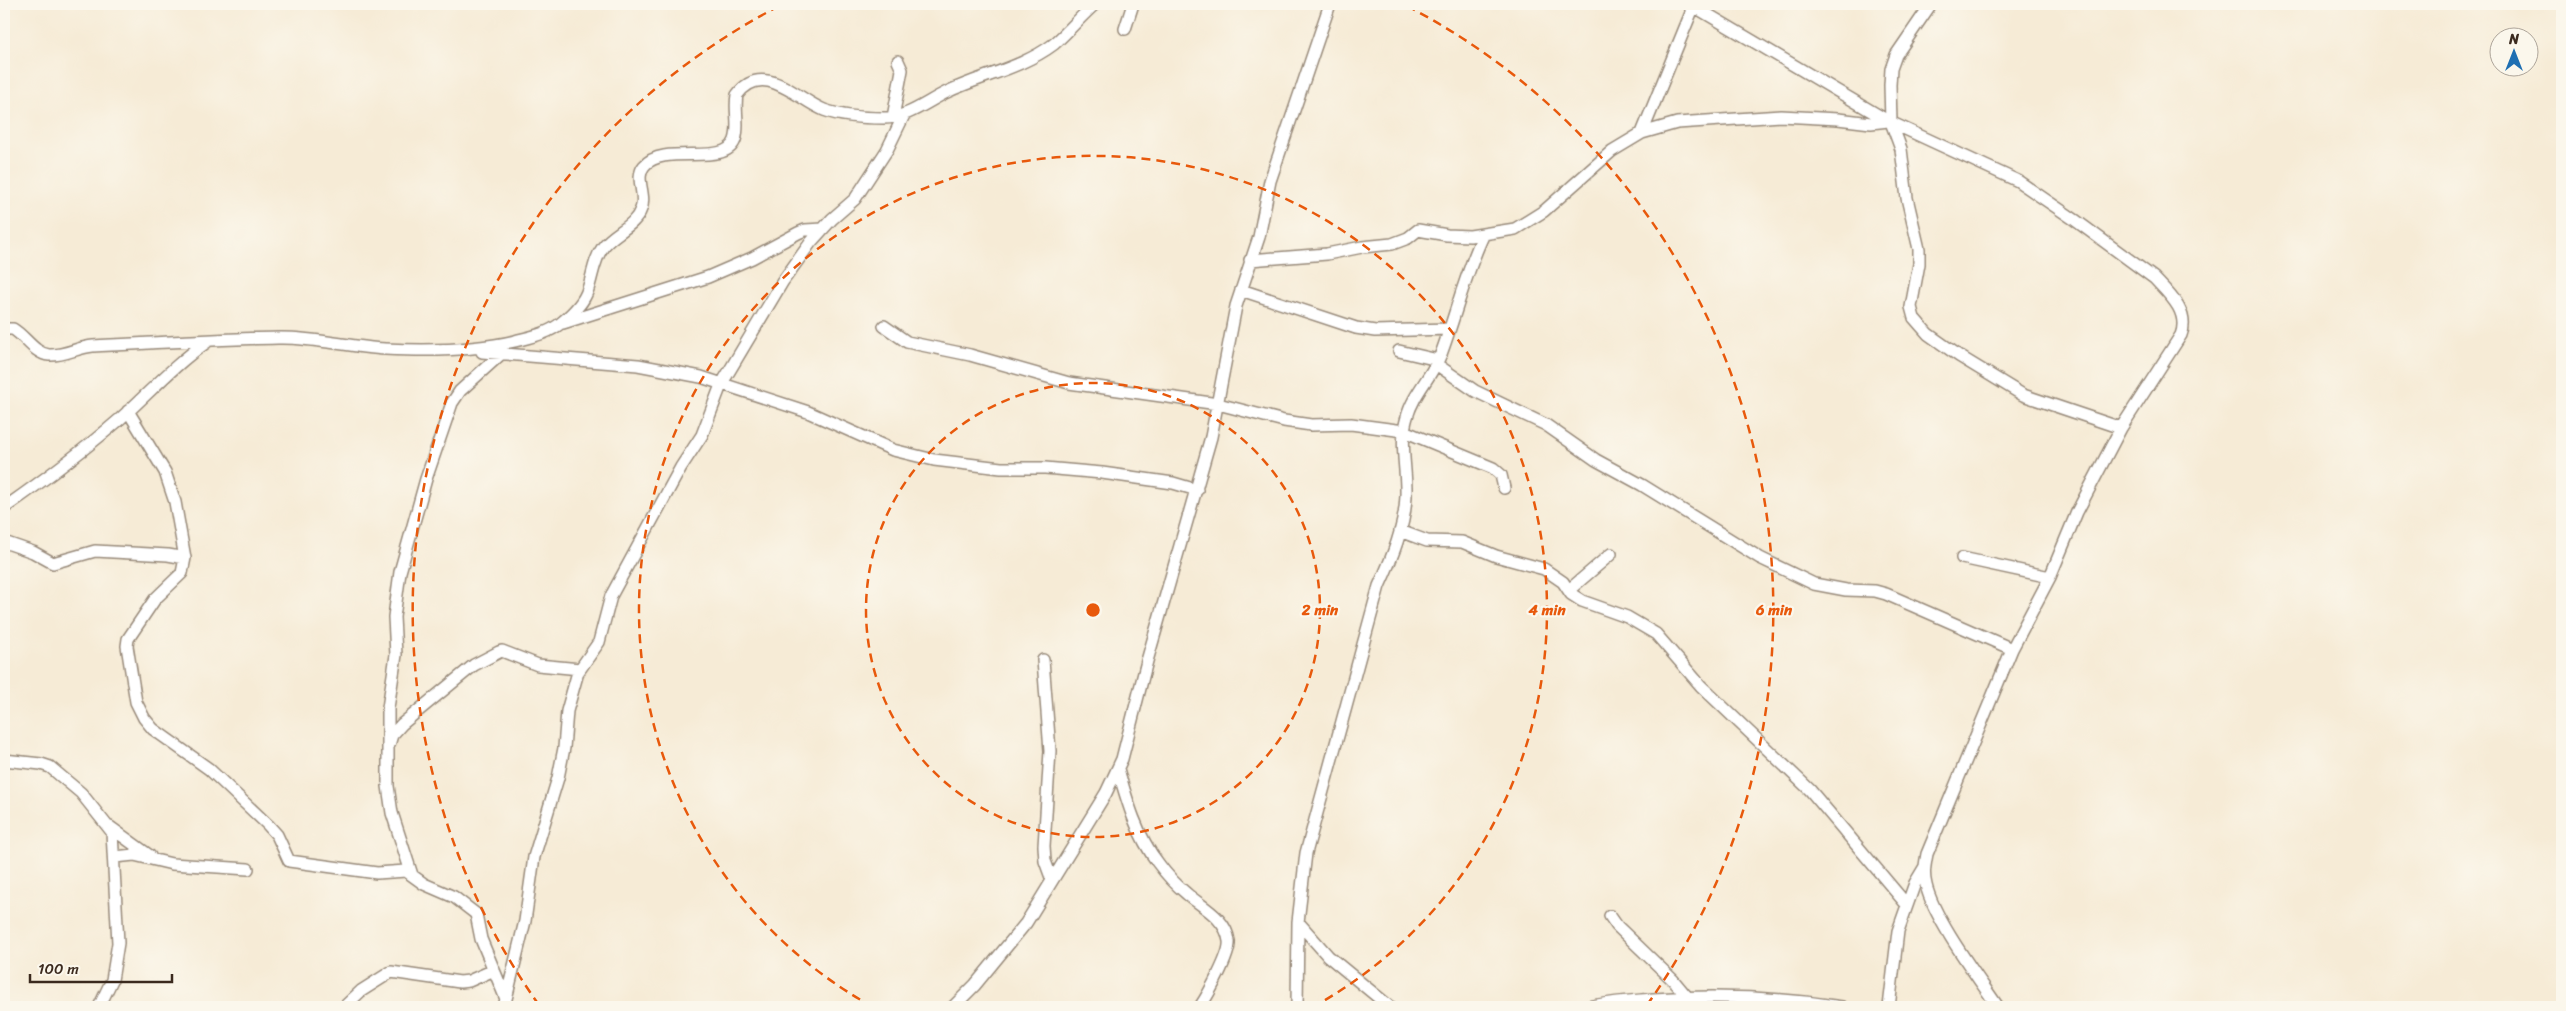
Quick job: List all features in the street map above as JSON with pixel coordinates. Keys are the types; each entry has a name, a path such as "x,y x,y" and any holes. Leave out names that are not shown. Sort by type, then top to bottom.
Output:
{"street":[{"path":"560,324 584,298 596,258 605,245 639,214 644,202 641,181 643,167 648,162 668,156 727,151 732,146 736,135 737,95 747,86 759,82 776,82 817,106 832,112 866,118 898,116 947,92 1002,72 1043,51 1056,42 1094,4"},
{"path":"1125,29 1133,4"},
{"path":"953,1007 976,985 1026,923 1106,793 1118,768 1177,550 1197,490 1218,404 1240,290 1259,237 1270,181 1330,4"},
{"path":"1642,133 1691,13 1692,4 1889,121 1999,171 2032,190 2154,278 2171,297 2184,316 2185,324 2181,335 2121,428 2077,512 2050,577 2012,649 1907,905 1895,946 1889,1007"},
{"path":"1931,4 1893,63 1890,85 1889,121 1901,149 1907,198 1920,249 1920,264 1912,307 1914,318 1928,334 1959,356 2023,395 2121,428"},
{"path":"505,1003 525,921 534,857 553,796 564,748 567,711 580,669 599,642 611,596 628,563 681,467 702,435 721,385 783,281 823,229 855,199 887,150 898,116 902,66 898,61"},
{"path":"1250,260 1326,254 1362,246 1392,244 1408,238 1418,230 1447,235 1483,236 1515,229 1534,219 1605,156 1642,133 1677,123 1781,116 1871,123 1889,121"},
{"path":"4,329 13,329 38,350 50,355 62,354 88,346 280,338 384,349 488,348 547,332 560,324 708,277 752,258 805,230 823,229"},
{"path":"1297,1007 1298,922 1301,881 1308,845 1379,586 1391,560 1400,531 1406,498 1404,430 1410,408 1437,362 1464,278 1483,236"},
{"path":"1240,290 1356,328 1375,331 1449,329"},
{"path":"884,326 907,342 970,355 1069,384 1218,404 1284,421 1311,425 1351,424 1404,430 1493,468 1500,475 1504,488"},
{"path":"4,508 70,462 186,356 208,341"},
{"path":"456,349 638,365 701,378 808,412 893,450 919,457 1001,468 1045,468 1102,473 1173,483 1197,490"},
{"path":"1399,351 1437,362 1475,390 1546,425 1596,460 1626,475 1776,566 1814,584 1846,590 1875,591 1886,594 2012,649"},
{"path":"412,875 389,802 388,708 396,645 394,617 400,572 426,479 452,403 466,386 501,354"},
{"path":"128,411 165,472 175,502 185,558 182,573 169,588 155,599 132,631 127,643 136,702 144,718 179,749 210,768 268,825 277,835 289,861 377,873 406,871 424,884 454,897 471,908 476,914 481,939 505,1003"},
{"path":"1400,531 1427,541 1462,542 1496,556 1544,569 1563,582 1582,601 1627,617 1656,634 1701,686 1810,790 1907,905"},
{"path":"4,542 33,552 53,563 95,551 168,555 185,558"},
{"path":"1569,590 1611,554"},
{"path":"1962,558 2050,577"},
{"path":"388,747 392,735 402,724 474,665 491,655 502,651 538,665 580,669"},
{"path":"1043,660 1050,752 1044,846 1045,862 1052,880"},
{"path":"4,760 41,764 50,768 81,793 114,836 118,943 112,980 99,1007"},
{"path":"1118,768 1127,801 1140,832 1157,862 1172,880 1216,917 1228,935 1230,944 1224,960 1200,1007"},
{"path":"108,826 151,858"},
{"path":"115,857 134,855 186,865 248,869"},
{"path":"1924,866 1926,886 1944,925 1998,1007"},
{"path":"1610,916 1617,926 1673,980 1688,998"},
{"path":"1298,922 1328,956 1390,1007"},
{"path":"344,1007 361,991 391,972 460,982 469,981 494,970"},
{"path":"1588,1007 1626,1001 1688,998 1762,998 1842,1007"}]}
